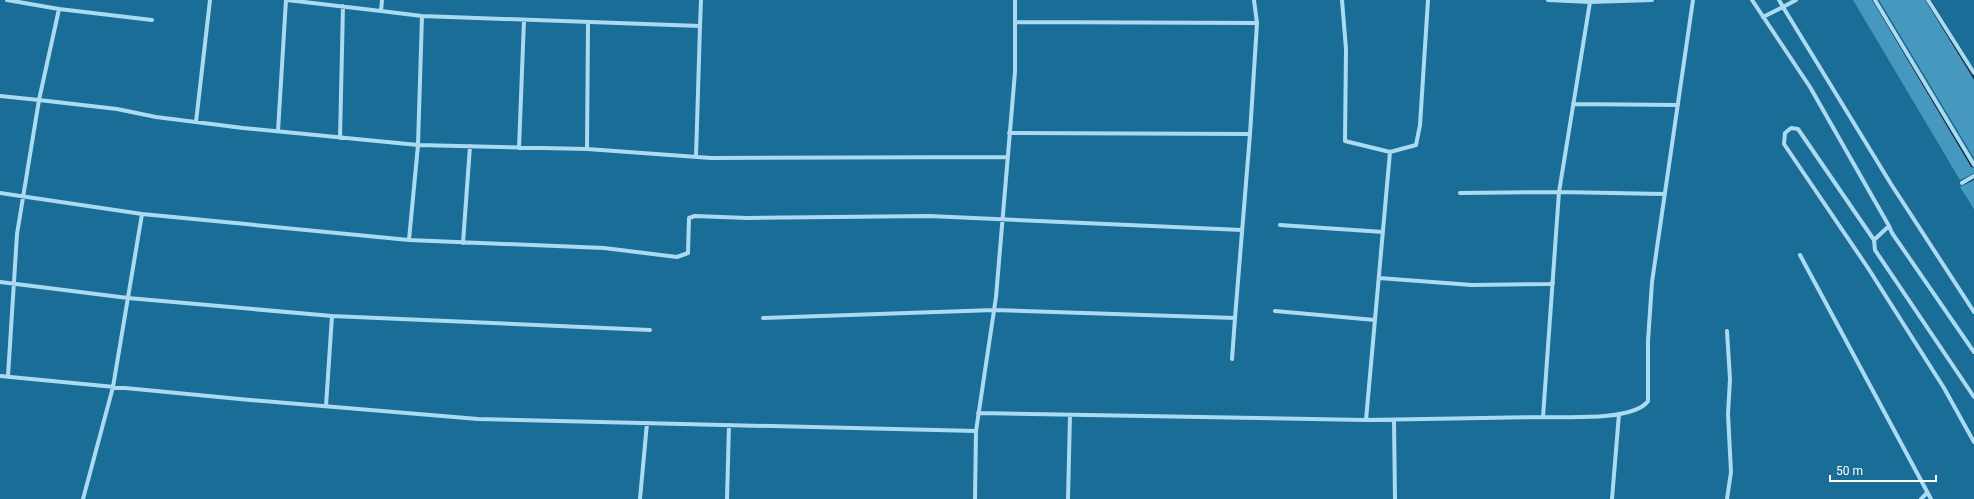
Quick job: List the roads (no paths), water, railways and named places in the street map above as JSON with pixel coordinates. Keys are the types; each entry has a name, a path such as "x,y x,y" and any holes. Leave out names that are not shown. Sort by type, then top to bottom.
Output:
{"street":[{"path":"7,0 59,9 152,20"},
{"path":"196,122 210,0"},
{"path":"278,131 287,0 422,16 700,26"},
{"path":"381,11 382,0"},
{"path":"696,157 701,0"},
{"path":"975,499 976,431 994,310 1015,72 1015,0"},
{"path":"1232,359 1250,134 1257,23 1254,0"},
{"path":"1342,0 1346,49 1345,141 1390,152 1416,146 1420,125 1428,0"},
{"path":"1548,0 1590,2 1652,0"},
{"path":"978,413 1394,420 1619,414 1634,411 1642,407 1648,401 1648,341 1652,282 1693,0"},
{"path":"1752,0 1810,87 1892,233 1974,352"},
{"path":"1779,0 1891,184 1974,312"},
{"path":"1763,17 1796,0"},
{"path":"1875,0 1974,165"},
{"path":"1928,0 1974,73"},
{"path":"1543,417 1559,192 1590,2"},
{"path":"340,138 343,6"},
{"path":"8,376 17,234 22,197 39,100 59,9"},
{"path":"410,240 418,145 422,16"},
{"path":"519,148 524,20"},
{"path":"1015,22 1257,23"},
{"path":"586,150 588,23"},
{"path":"0,96 117,109 196,122 418,145 586,150 696,157 1008,157"},
{"path":"1573,104 1678,106"},
{"path":"1974,397 1875,250 1874,240 1798,128 1791,128 1785,133 1784,144 1868,268 1940,381 1974,442"},
{"path":"1010,133 1250,134"},
{"path":"463,242 470,146"},
{"path":"1366,420 1390,152"},
{"path":"1962,183 1974,176"},
{"path":"1460,193 1559,192 1665,194"},
{"path":"0,193 142,214 410,240 604,248 677,257 688,253 689,218 695,216 755,218 929,216 1242,230"},
{"path":"83,499 113,387 142,214"},
{"path":"1280,225 1383,232"},
{"path":"1874,240 1889,226"},
{"path":"1800,255 1931,499"},
{"path":"1378,278 1472,285 1550,284 1553,282"},
{"path":"0,282 128,298 332,316 650,330"},
{"path":"763,318 994,310 1235,318"},
{"path":"1276,311 1375,320"},
{"path":"326,406 332,316"},
{"path":"1727,331 1730,379 1728,414 1731,472 1727,499"},
{"path":"0,376 478,419 976,431"},
{"path":"1612,499 1619,414"},
{"path":"1068,499 1070,415"},
{"path":"1394,420 1395,499"},
{"path":"640,499 647,423"},
{"path":"727,499 729,425"},
{"path":"1921,499 1927,493"}]}
